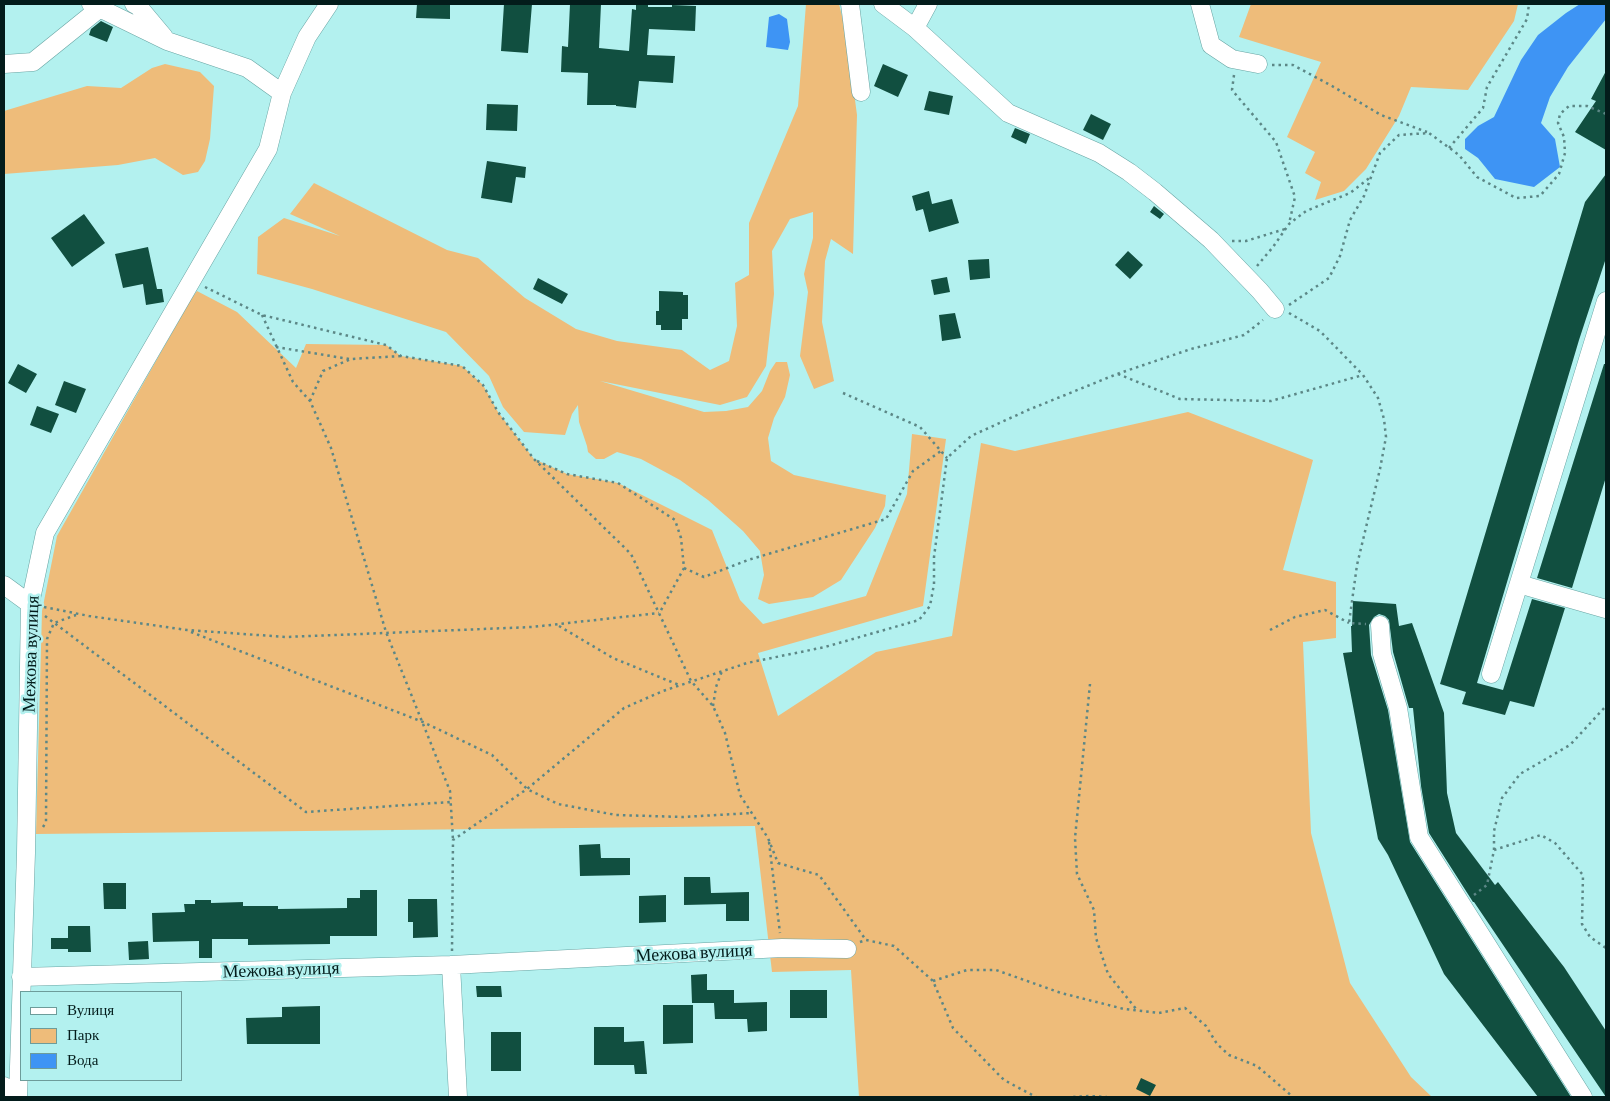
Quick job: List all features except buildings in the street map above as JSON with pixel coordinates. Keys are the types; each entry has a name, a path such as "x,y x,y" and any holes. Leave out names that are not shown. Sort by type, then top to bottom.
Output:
{"street":[{"path":"134,4 138,6 167,41"},
{"name":"Межова вулиця","path":"22,991 30,604 45,534 268,149 282,93 307,37 329,4"},
{"path":"850,4 861,92"},
{"path":"883,4 915,28 1008,113 1099,153 1156,192 1211,240 1275,309"},
{"path":"915,28 928,4"},
{"path":"1200,4 1211,45 1232,59 1258,64"},
{"path":"4,64 34,62 95,6 167,41 247,68 282,93"},
{"path":"1491,674 1606,301"},
{"path":"1519,584 1606,609"},
{"path":"4,585 30,604"},
{"path":"1380,625 1382,654 1398,708 1418,837 1583,1097"},
{"name":"Межова вулиця","path":"22,977 451,964 782,948 847,949"},
{"path":"451,964 458,1097"},
{"name":"Межова вулиця","path":"18,1097 20,1037"},
{"path":"4,1086 18,1097"}],"path":[{"path":"1448,148 1483,108 1486,86 1528,19 1529,4"},
{"path":"1232,59 1235,67 1232,90 1276,142 1295,197 1289,224 1248,280"},
{"path":"1258,64 1293,65 1381,115 1429,132 1459,156 1477,177 1516,198 1540,196 1559,174 1564,153 1564,138 1558,123 1560,114 1569,106 1587,106 1606,114"},
{"path":"453,840 527,789 624,708 679,685 747,663 825,648 919,620 930,606 934,584 934,557 947,458 971,436 1028,410 1117,374 1191,349 1244,335 1275,309 1292,304 1329,278 1340,256 1350,220 1364,196 1380,153 1399,135 1429,132"},
{"path":"1289,224 1306,211 1350,193 1373,175"},
{"path":"1211,240 1246,241 1286,229"},
{"path":"192,281 262,316 386,345 401,356"},
{"path":"1275,309 1294,315 1320,331 1363,375 1378,398 1384,418 1386,437 1380,470 1356,566 1349,623"},
{"path":"262,316 293,382 310,402 331,448 386,632 450,791 453,840 451,964"},
{"path":"276,347 350,359 401,356 462,366 483,385 498,412 534,459 631,554 691,681 713,706 725,732 740,795 768,838 778,863 819,875 866,940 894,946 933,981 953,1028 1004,1080 1036,1097"},
{"path":"310,402 322,371 350,359"},
{"path":"1117,374 1180,399 1271,401 1363,375"},
{"path":"843,393 920,427 947,458"},
{"path":"684,568 704,577 748,560 886,519 913,471 941,451"},
{"path":"534,459 567,474 618,482 675,520 680,538 684,568 659,613"},
{"path":"30,604 78,614 187,630 286,637 557,626 659,613"},
{"path":"30,604 306,812 450,802"},
{"path":"1270,630 1295,617 1325,610 1349,623 1380,625"},
{"path":"41,830 46,822 48,639 54,623 78,614"},
{"path":"557,626 614,658 679,685"},
{"path":"187,630 423,722 492,755 527,789 558,804 616,816 683,817 752,813"},
{"path":"713,706 716,687 722,671"},
{"path":"1090,684 1076,838 1077,874 1094,910 1096,938 1108,974 1137,1010"},
{"path":"1461,905 1488,885 1494,850 1494,831 1502,798 1520,774 1570,745 1606,706"},
{"path":"1494,850 1540,835 1555,843 1583,875 1582,924 1590,937 1606,948"},
{"path":"768,838 782,948"},
{"path":"933,981 967,970 996,970 1061,993 1124,1009 1159,1013 1185,1008 1206,1026 1217,1044 1229,1055 1257,1066 1293,1097"},
{"path":"1073,1097 1107,1097"}],"green space":[{"path":"806,4 839,4 846,32 857,115 853,254 831,239 825,261 822,322 834,381 814,389 800,356 808,292 804,274 813,238 813,212 790,219 772,251 774,294 766,366 747,397 720,405 600,381 704,412 726,411 748,407 762,391 776,362 787,362 790,375 785,397 774,418 768,438 771,461 794,475 886,495 885,506 875,528 841,580 813,597 769,604 758,599 764,575 760,551 743,531 708,500 680,480 641,459 617,452 604,459 596,459 588,452 579,422 578,405 572,414 565,435 524,432 503,407 489,376 446,332 312,289 257,274 258,237 284,218 340,236 290,214 314,183 447,250 478,258 525,298 576,329 617,341 682,350 710,370 729,361 737,326 735,283 749,275 749,223 798,106"},
{"path":"1251,4 1518,4 1514,21 1468,90 1411,87 1399,116 1366,169 1344,191 1315,200 1321,182 1305,173 1315,152 1287,137 1321,62 1239,37"},
{"path":"165,64 200,72 214,86 210,139 205,161 198,172 183,175 155,158 118,165 4,174 4,111 87,86 121,88 152,68"},
{"path":"197,291 237,312 296,368 306,344 386,345 401,356 462,366 483,385 498,412 534,459 567,474 618,483 712,530 740,600 763,624 866,596 907,494 912,434 946,439 923,606 758,653 778,716 876,652 952,636 981,443 1015,451 1188,412 1313,460 1283,570 1336,582 1336,638 1303,642 1311,833 1350,983 1411,1077 1432,1097 859,1097 851,970 772,972 755,826 36,834 42,611 57,536"}],"water":[{"path":"1580,4 1606,4 1606,19 1568,67 1550,97 1541,123 1555,139 1560,167 1534,187 1495,179 1478,158 1465,149 1465,139 1478,126 1494,117 1521,60 1538,35"},
{"path":"779,14 787,19 790,42 788,50 766,47 769,17"}]}
